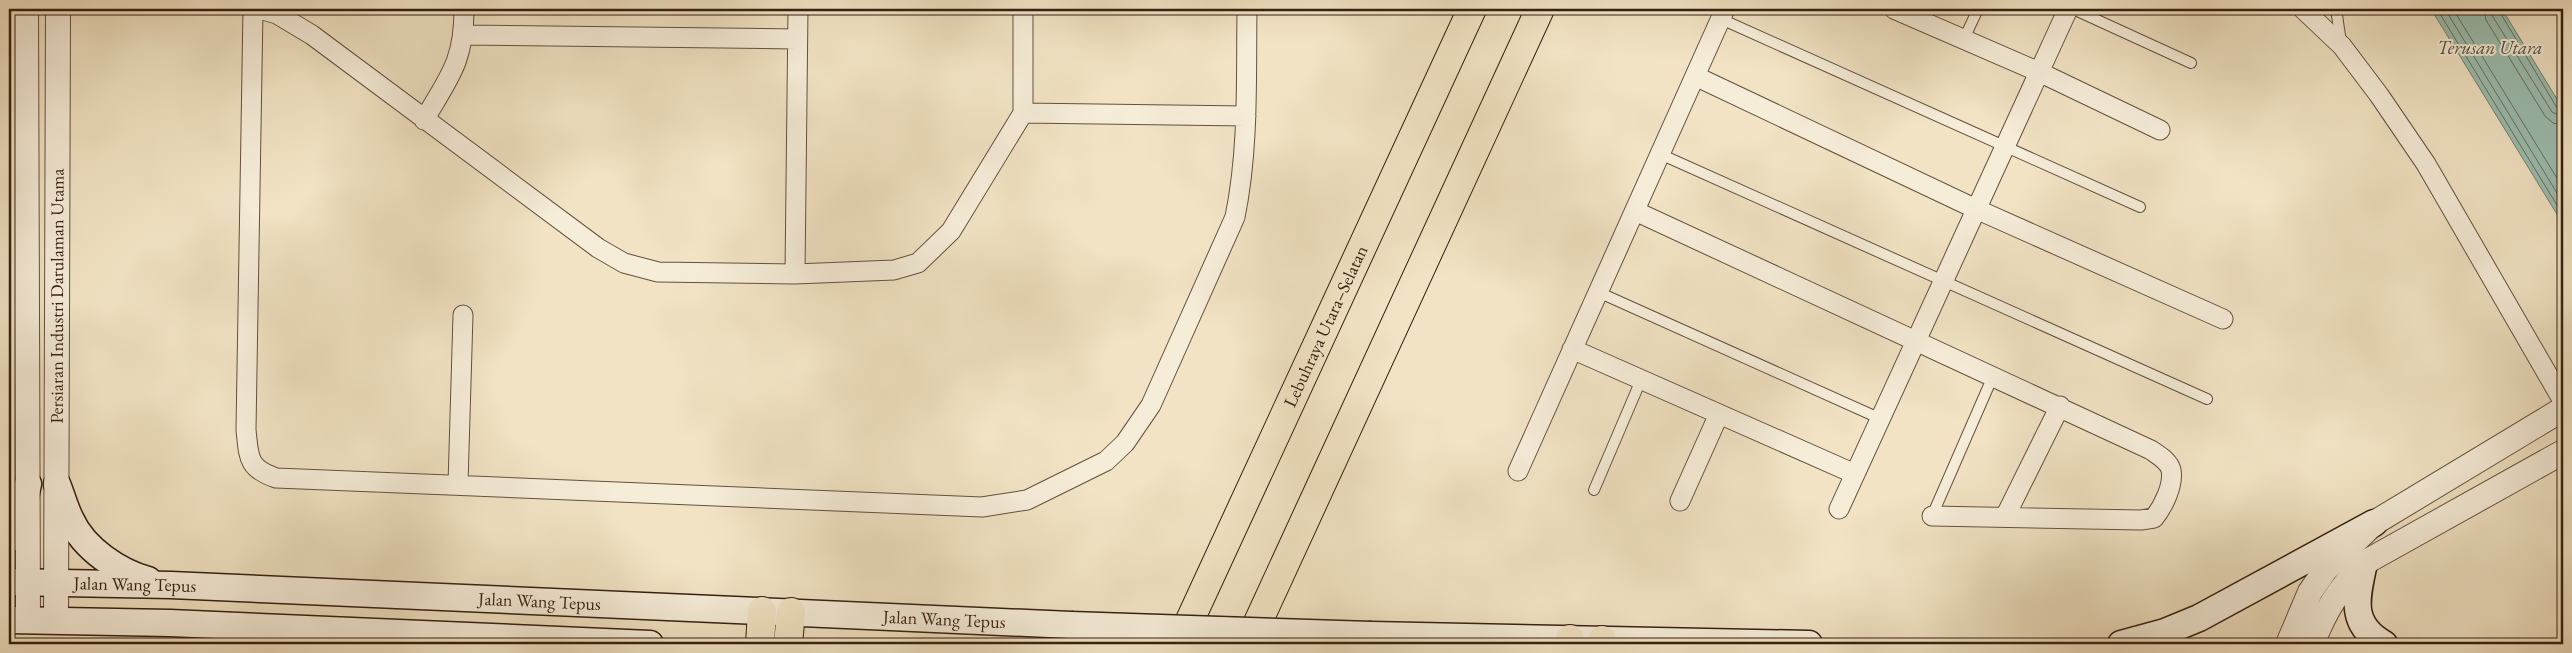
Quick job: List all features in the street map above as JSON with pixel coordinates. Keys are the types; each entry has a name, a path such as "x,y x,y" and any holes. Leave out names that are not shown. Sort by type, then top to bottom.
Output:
{"highway":[{"name":"Lebuhraya Utara–Selatan","path":"1179,644 1472,9"},
{"path":"1248,644 1540,9"},
{"path":"760,644 762,611"},
{"path":"788,644 791,612"}],"main road":[{"path":"9,539 17,531 28,484"},
{"path":"58,484 71,522 97,554 131,576 171,585"},
{"path":"2121,644 2165,632 2199,618 2374,523"},
{"path":"2364,562 2357,596 2357,610 2363,626 2373,638 2384,644"},
{"name":"Jalan Wang Tepus","path":"18,582 171,585 1371,636 1570,642 1809,644"},
{"path":"18,620 190,624 650,644"}],"street":[{"name":"Persiaran Industri Darulaman Utama","path":"18,620 18,582 28,484 26,9"},
{"name":"Persiaran Industri Darulaman Utama","path":"56,621 58,484 58,9"},
{"path":"253,9 246,430 249,458 260,472 276,478 982,507 1027,500 1106,461 1126,443 1151,405 1235,217 1240,192 1246,116 1247,9"},
{"path":"259,9 278,14 312,35 598,248 624,263 658,272 795,274 894,270 918,263 951,231 1023,113 1023,9"},
{"path":"424,120 455,68 464,35 464,9"},
{"path":"795,274 798,9"},
{"path":"1896,9 2038,72 2160,130"},
{"path":"1840,510 2068,9"},
{"path":"2303,9 2342,46 2379,95 2426,164 2563,401"},
{"path":"1518,471 1723,14"},
{"path":"464,35 797,39"},
{"path":"1695,76 1976,209 2223,318"},
{"path":"1023,113 1246,116"},
{"path":"1635,211 2060,406 2151,450 2166,462 2171,470 2162,509 2154,518 2141,520 1932,516"},
{"path":"458,484 463,315"},
{"path":"1572,349 1855,474"},
{"path":"2005,517 2060,406"},
{"path":"2288,644 2310,592 2326,569 2374,523 2563,409"},
{"path":"1680,501 1719,414"},
{"path":"2312,644 2322,620 2340,588 2364,562 2563,452"}],"lane":[{"path":"1964,39 1978,9"},
{"path":"2072,9 2191,63"},
{"path":"2336,9 2342,46"},
{"path":"1723,14 2140,207"},
{"path":"1660,154 2207,399"},
{"path":"1598,292 1881,419"},
{"path":"1932,516 1993,376"},
{"path":"1594,490 1641,380"}],"water":[{"name":"Terusan Utara","path":"2431,9 2502,9 2563,109 2563,224"}]}
